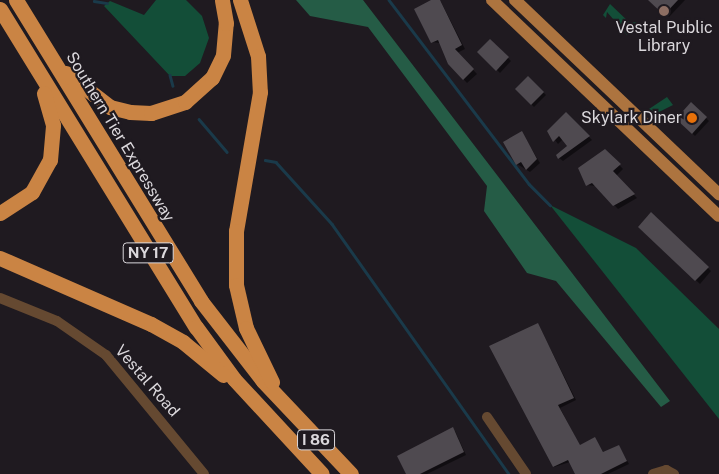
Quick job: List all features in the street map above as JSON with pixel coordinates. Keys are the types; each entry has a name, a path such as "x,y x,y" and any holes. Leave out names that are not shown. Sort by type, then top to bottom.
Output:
{"highway":[{"name":"Southern Tier Expressway","path":"16,0 201,301 282,404 352,474"},
{"path":"55,64 110,107 130,112 169,109 197,94 219,66 226,44 222,0"},
{"path":"240,0 258,56 260,92 236,231 236,285 246,328 282,404"},
{"name":"NY 17","path":"0,10 185,311 270,421"},
{"path":"0,213 32,192 50,160 53,124 39,74"},
{"path":"0,258 183,342 270,421"},
{"name":"I 86","path":"270,421 322,474"}],"main road":[{"path":"0,10 16,0"},
{"path":"492,0 719,216"},
{"path":"515,0 719,194"}],"street":[{"name":"Vestal Road","path":"0,298 57,321 106,355 204,474"},
{"path":"487,417 526,474"},
{"path":"653,474 666,470 674,474"}],"green space":[{"path":"156,0 186,0 202,16 209,38 200,63 185,76 170,76 104,6 110,1 144,15"},
{"path":"296,0 363,0 670,401 661,407 556,281 527,273 484,211 487,186 368,27 310,16"},
{"path":"610,4 630,23 637,22 627,35 607,12 606,18 603,15"},
{"path":"667,97 673,105 653,115 649,109"},
{"path":"550,205 636,248 719,329 719,419"}],"building":[{"path":"431,0 440,0 462,45 455,49 474,69 463,80 448,64 438,40 431,43 414,9"},
{"name":"Vestal Public Library","path":"648,0 678,0 664,15"},
{"path":"490,39 509,57 496,71 477,52"},
{"path":"528,76 544,92 531,105 515,89"},
{"name":"Skylark Diner","path":"691,102 707,117 692,134 676,119"},
{"path":"566,112 590,136 558,159 556,155 567,146 559,136 553,142 547,131"},
{"path":"522,131 537,159 526,170 521,162 516,165 503,142"},
{"path":"605,149 621,164 613,171 635,194 613,206 592,183 586,186 578,168"},
{"path":"651,212 709,267 695,281 638,227"},
{"path":"538,323 574,398 558,405 580,445 595,437 603,452 619,445 627,461 601,474 575,474 568,460 553,467 489,346"},
{"path":"453,427 464,452 420,474 406,474 397,456"}],"waterway":[{"path":"389,0 529,184 550,205"},
{"path":"94,1 107,3"},
{"path":"170,75 173,86"},
{"path":"199,119 227,152"},
{"path":"265,160 276,162 332,224 509,474"}],"place":[{"name":"Vestal Public Library","path":"664,11"},
{"name":"Skylark Diner","path":"692,118"}]}
